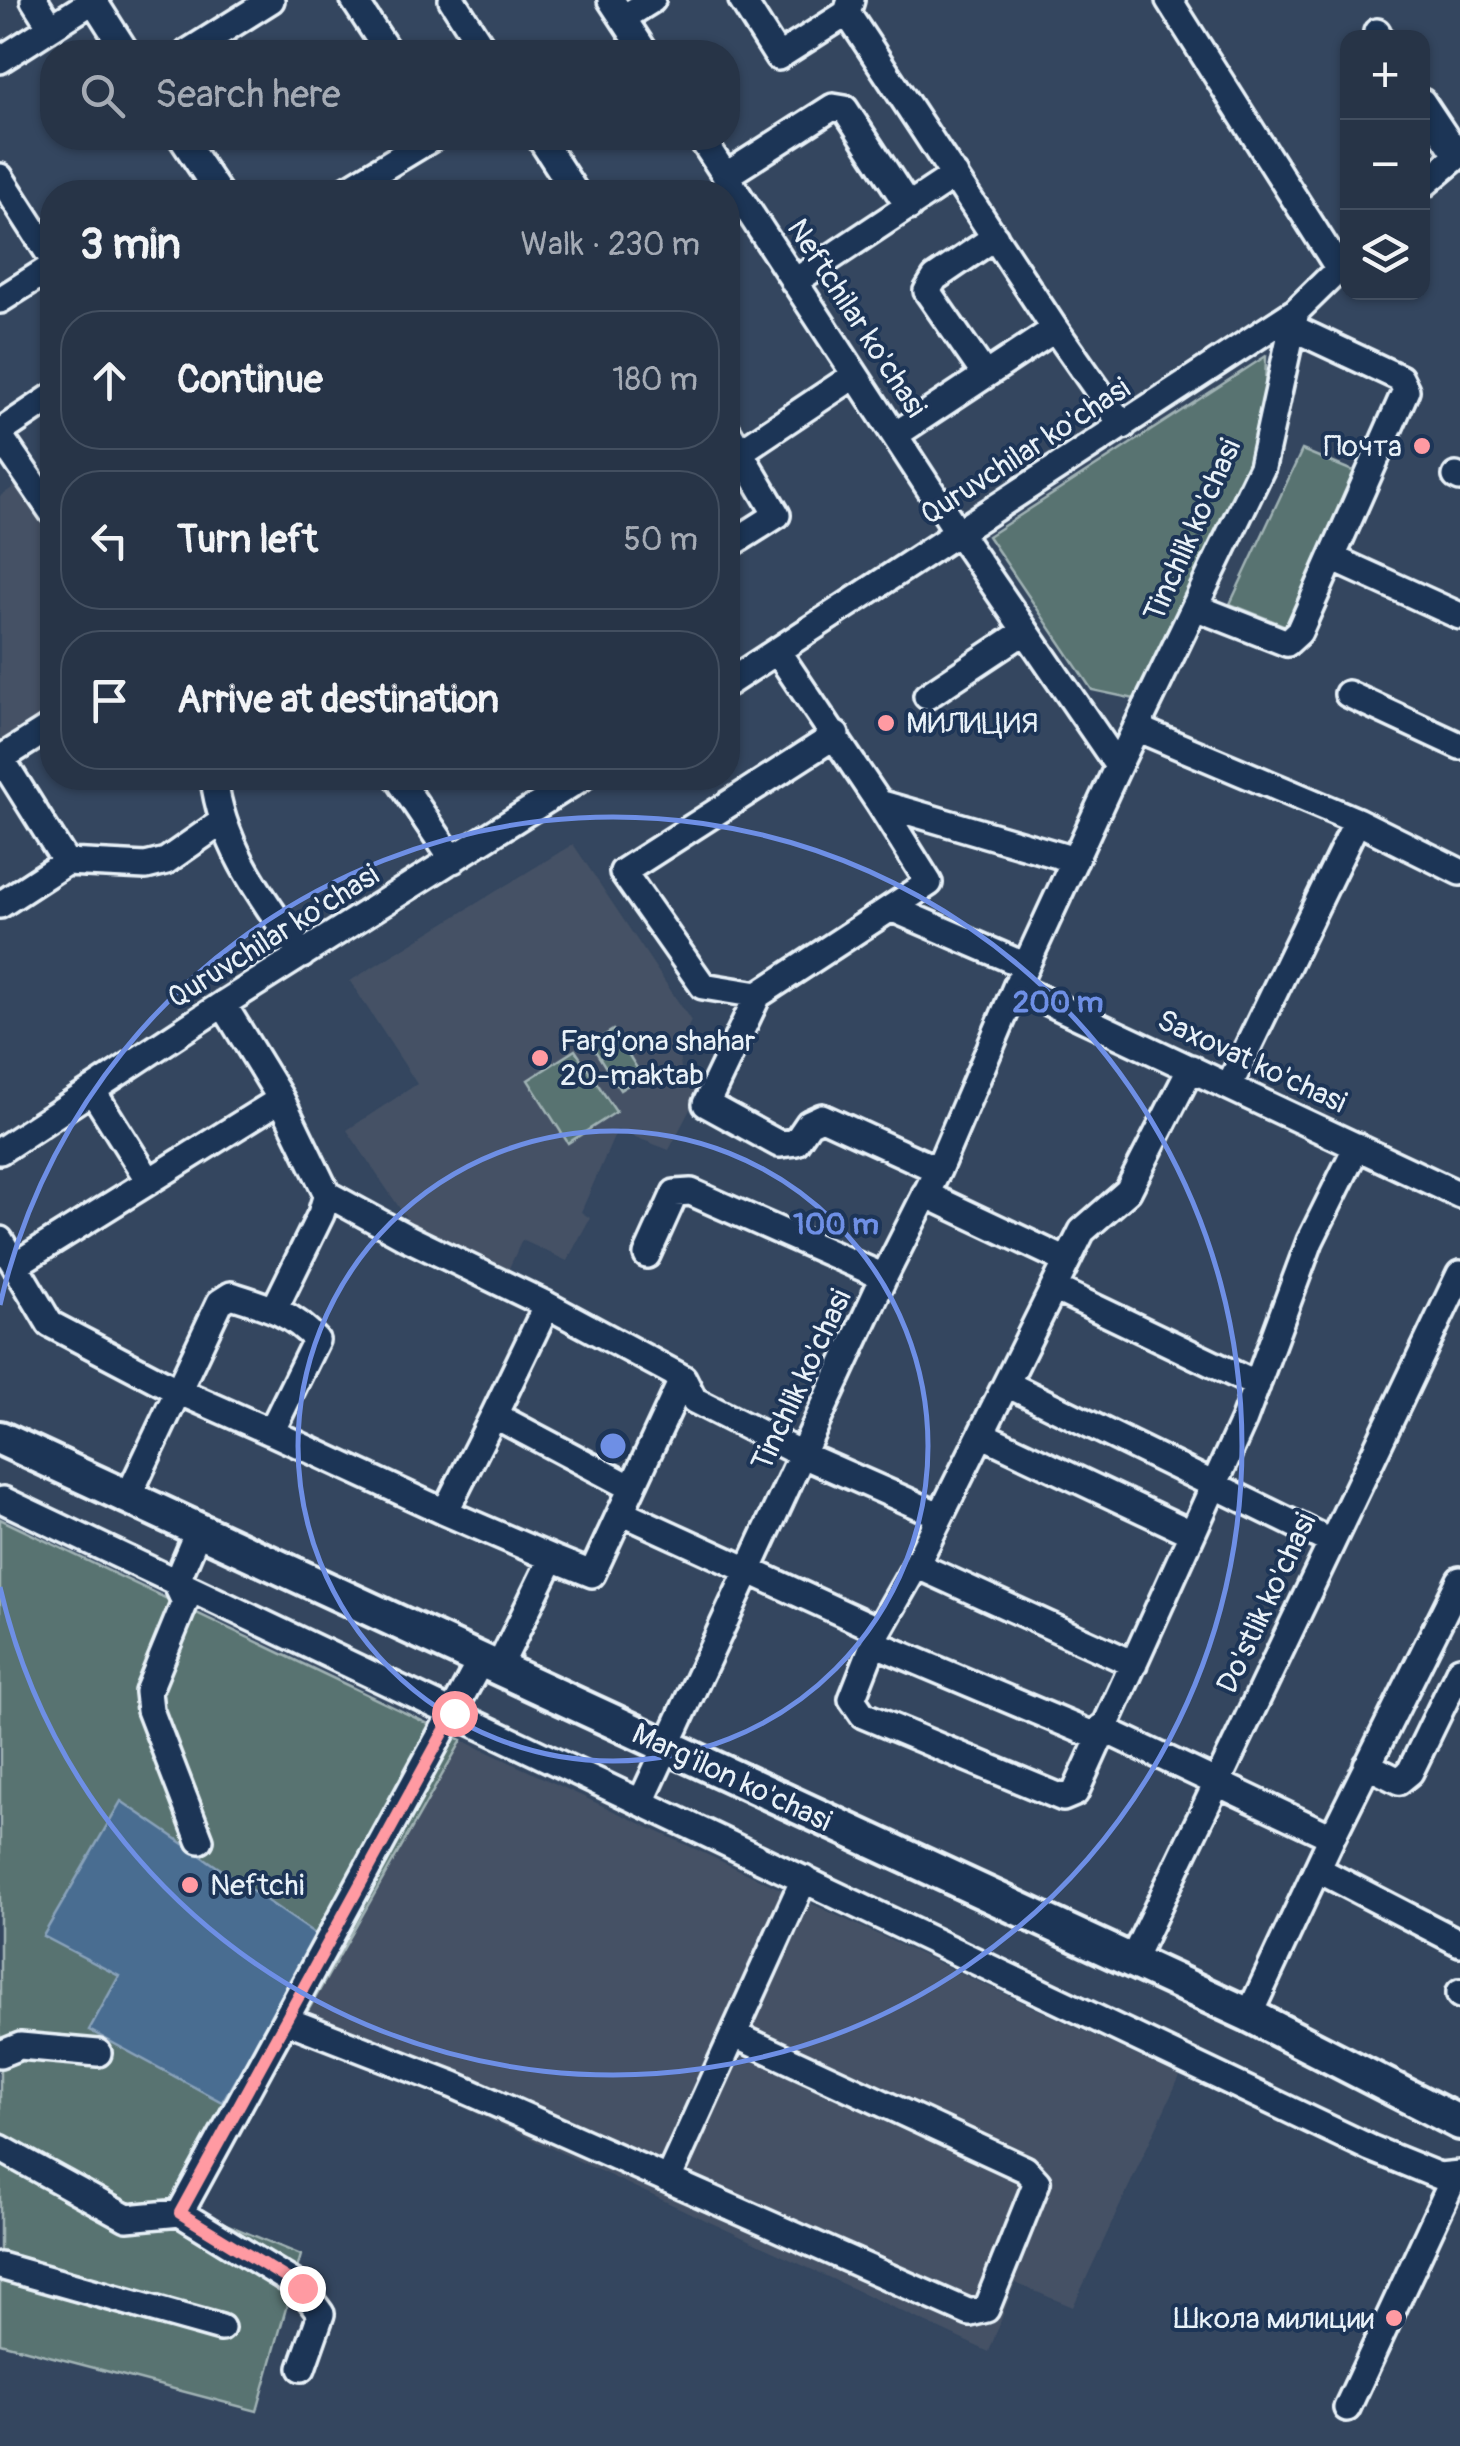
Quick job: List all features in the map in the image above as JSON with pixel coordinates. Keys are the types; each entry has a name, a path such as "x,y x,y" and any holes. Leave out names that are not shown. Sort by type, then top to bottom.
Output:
{"main road":[{"name":"Marg'ilon ko'chasi","path":"0,1438 1249,2015 1460,2123"}],"street":[{"path":"34,0 51,27"},
{"path":"0,60 93,0 118,40"},
{"path":"207,40 271,0"},
{"path":"354,0 380,40"},
{"path":"452,0 477,40"},
{"path":"637,40 617,9 652,0"},
{"path":"742,0 778,56 849,6 1054,329 1123,426"},
{"path":"1169,0 1340,259"},
{"path":"725,176 833,106 845,108 909,207"},
{"path":"1430,113 1459,155 1430,179"},
{"path":"190,150 210,180"},
{"path":"363,180 412,150"},
{"path":"548,150 567,180"},
{"name":"Neftchilar ko'chasi","path":"708,150 728,180"},
{"path":"794,282 955,175"},
{"path":"0,177 40,239"},
{"name":"Neftchilar ko'chasi","path":"740,199 959,534"},
{"path":"985,375 927,291 934,278 995,237"},
{"name":"Quruvchilar ko'chasi","path":"740,676 1123,426 1294,320 1340,267"},
{"path":"0,300 40,275"},
{"path":"1195,607 1288,643 1299,632 1406,390 1400,378 1294,320"},
{"name":"Tinchlik ko'chasi","path":"641,1802 884,1276 938,1170 1118,766 1262,467 1294,320"},
{"path":"894,435 1054,329"},
{"path":"740,443 855,375"},
{"path":"40,406 0,434 40,494"},
{"path":"740,460 776,515 740,538"},
{"path":"959,534 1118,766"},
{"path":"1332,558 1460,616"},
{"path":"926,696 1025,630"},
{"path":"778,652 836,735 929,883 758,995 706,1104 779,1144 796,1142 809,1123 822,1118 938,1170"},
{"path":"1348,694 1460,746"},
{"path":"1136,728 1357,820 1460,872"},
{"path":"40,734 0,759 66,862"},
{"path":"758,995 703,986 623,872 836,735"},
{"path":"215,790 239,864 302,955"},
{"path":"406,790 453,860"},
{"name":"Quruvchilar ko'chasi","path":"0,1150 562,790"},
{"path":"879,803 1075,860"},
{"path":"1228,1086 1357,820"},
{"path":"0,905 66,862 146,866 166,861 223,821"},
{"name":"Saxovat ko'chasi","path":"891,908 1190,1068 1460,1195"},
{"path":"223,1004 281,1098 327,1194 682,1378 694,1400 803,1455 939,1515"},
{"path":"1190,1068 1128,1191 1082,1231 916,1565 876,1637 852,1699 862,1715 1063,1798 1075,1793 1256,1385 1310,1241 1357,1146"},
{"path":"92,1090 148,1182"},
{"path":"15,1264 281,1098"},
{"path":"647,1255 675,1193 691,1192 884,1276"},
{"path":"275,1308 327,1194"},
{"path":"925,1194 1067,1261"},
{"path":"0,1240 50,1324 178,1391 592,1574 682,1378"},
{"name":"Do'stlik ko'chasi","path":"1132,1961 1460,1274"},
{"path":"1054,1288 1256,1385"},
{"path":"127,1499 220,1302 231,1295 275,1308 305,1327 316,1340 271,1432"},
{"path":"445,1512 547,1305"},
{"path":"1006,1384 1331,1542"},
{"path":"494,1415 632,1488"},
{"path":"980,1434 1191,1532"},
{"path":"3,1500 1370,2148 1439,2176 1457,2175 1347,2408"},
{"path":"621,1512 748,1570 876,1637 1332,1836"},
{"path":"198,1531 176,1582 185,1602 148,1692 150,1710 200,1840"},
{"path":"180,2213 454,1713 489,1665 552,1558"},
{"path":"916,1565 1134,1664"},
{"path":"1249,2015 1332,1836 1460,1580"},
{"path":"1368,1765 1399,1781 1410,1772 1460,1669"},
{"path":"1317,1869 1460,1943"},
{"path":"668,2180 804,1879"},
{"path":"286,2020 454,2084 970,2313 986,2308 1037,2182 1025,2169 735,2035"},
{"path":"0,2054 20,2046 98,2053"},
{"path":"0,2148 127,2218 180,2213 302,2288 321,2314 302,2368"},
{"path":"0,2266 221,2328"}],"shaded area":[{"path":"23,481 40,508 40,718 0,744 0,496"},
{"name":"Farg'ona shahar 20-maktab","path":"573,844 691,1021 678,1048 681,1068 691,1073 688,1083 701,1088 669,1150 617,1130 581,1212 590,1218 567,1261 522,1240 504,1279 419,1237 347,1130 417,1084 350,981"},
{"path":"462,1740 1180,2076 1073,2307 1015,2283 989,2352 297,2030"}],"green space":[{"path":"1266,356 1263,463 1149,702 1092,690 988,536"},
{"path":"1302,450 1360,474 1291,628 1230,604"},
{"path":"613,1030 642,1076 620,1090 591,1044"},
{"path":"575,1050 616,1112 568,1143 528,1080"},
{"name":"Neftchi","path":"0,1519 462,1740 194,2211 301,2255 257,2411 0,2343"}],"water":[{"path":"121,1801 320,1937 222,2102 89,2030 119,1976 43,1936"}],"place":[{"name":"Почта","path":"1422,446"},
{"name":"МИЛИЦИЯ","path":"886,723"},
{"name":"Farg'ona shahar 20-maktab","path":"540,1058"},
{"name":"Neftchi","path":"190,1885"},
{"name":"Школа милиции","path":"1394,2318"}],"route":[{"path":"302,2288 180,2213 454,1713"}]}
